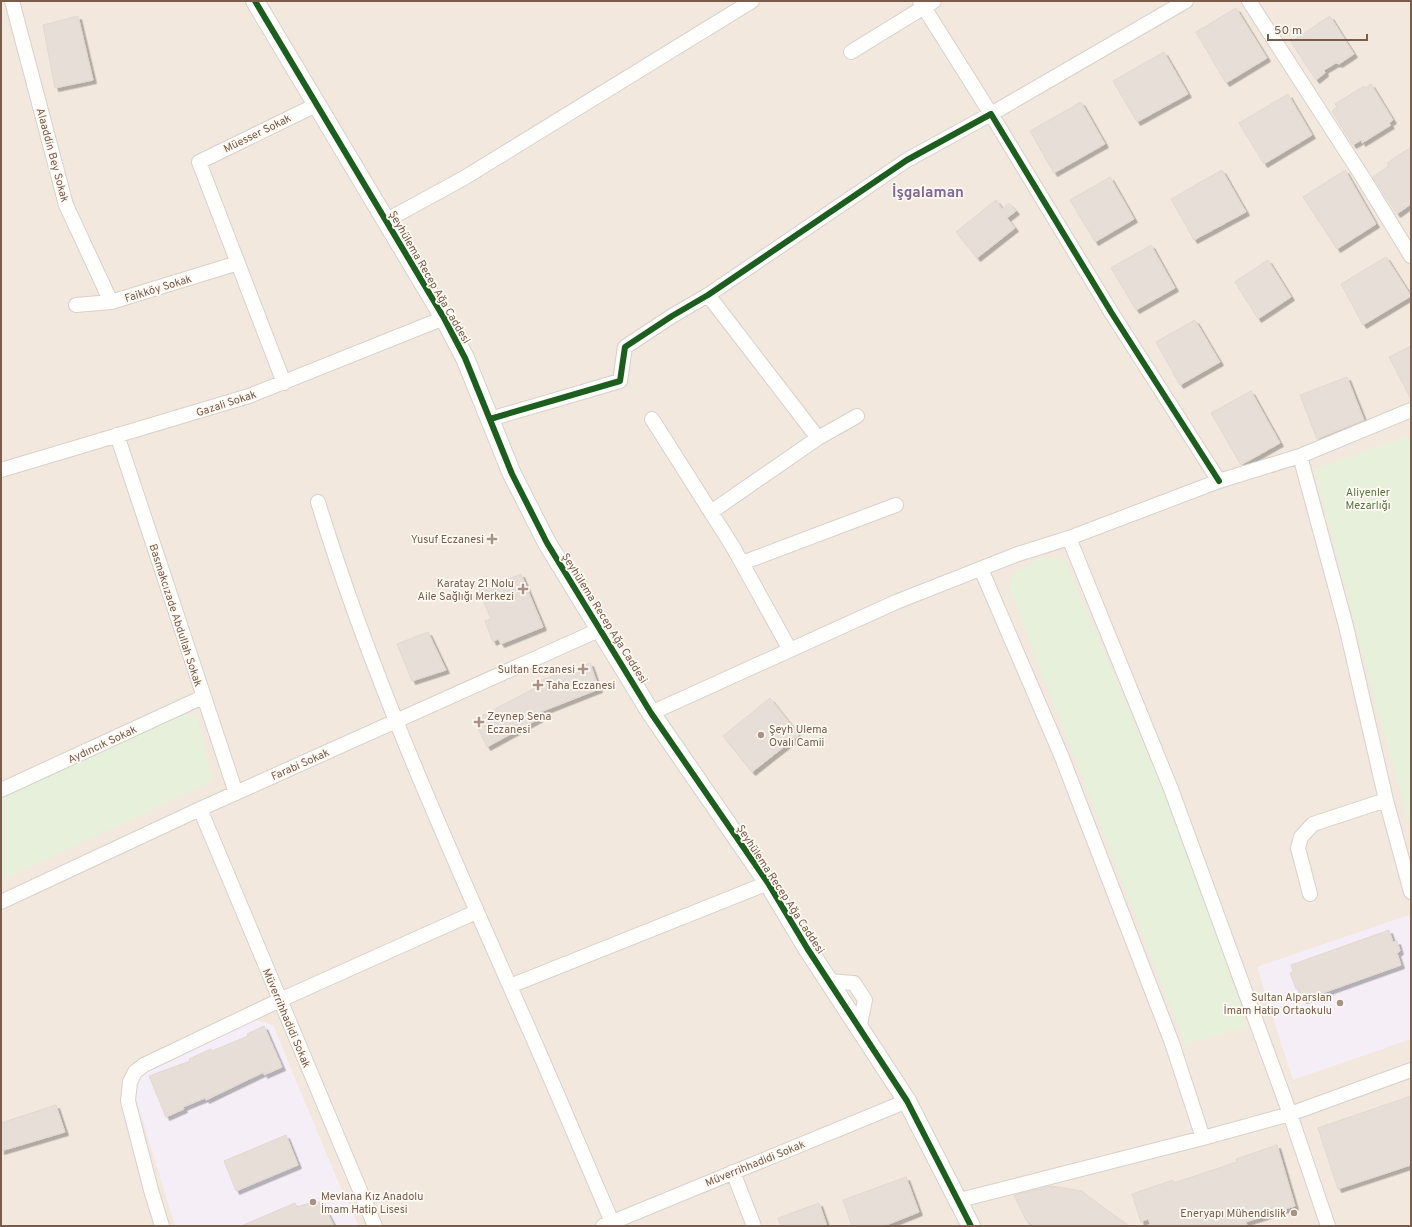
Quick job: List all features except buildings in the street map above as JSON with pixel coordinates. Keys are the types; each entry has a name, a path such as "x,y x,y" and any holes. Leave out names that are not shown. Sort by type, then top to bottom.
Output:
{"street":[{"name":"Alaaddin Bey Sokak","path":"12,1 66,205 111,302"},
{"path":"387,220 464,178 752,1"},
{"path":"490,419 620,381 625,347 672,316 708,295 907,160 991,114 1186,1"},
{"path":"1249,1 1362,176 1411,256"},
{"name":"Şeyhülema Recep Ağa Caddesi","path":"258,2 316,105 387,220 444,318 464,358 512,474 547,543 651,713 768,883 828,981 907,1101 956,1201 970,1226"},
{"path":"851,52 925,3 1111,312 1219,481"},
{"name":"Müesser Sokak","path":"238,263 199,162 316,105"},
{"name":"Faikköy Sokak","path":"76,305 111,302 238,263"},
{"path":"238,263 284,383"},
{"path":"708,295 818,438"},
{"name":"Gazali Sokak","path":"1,470 248,396 284,383 444,318"},
{"path":"651,713 896,602 1219,481 1300,456 1411,410"},
{"path":"711,512 818,438 857,416"},
{"path":"652,420 711,512 790,650"},
{"name":"Basmakcızade Abdullah Sokak","path":"117,436 236,793"},
{"path":"1300,456 1346,626 1386,800 1411,892"},
{"path":"318,502 336,562 397,721 476,912 510,986 607,1224"},
{"path":"742,564 896,505"},
{"path":"1069,538 1171,789 1290,1114 1328,1226"},
{"path":"981,569 1061,756 1172,1043 1203,1138"},
{"name":"Farabi Sokak","path":"1,902 200,809 601,629"},
{"name":"Aydıncık Sokak","path":"1,790 203,697"},
{"path":"1310,894 1298,848 1301,837 1313,824 1386,800"},
{"name":"Müverrihhadidi Sokak","path":"200,809 375,1226"},
{"path":"510,986 768,883"},
{"path":"162,1226 128,1101 130,1082 135,1072 144,1065 280,1000 476,912"},
{"path":"956,1201 1203,1138 1290,1114 1411,1070"},
{"name":"Müverrihhadidi Sokak","path":"607,1224 907,1101"},
{"path":"733,1172 754,1226"}],"shaded area":[{"path":"1,1 1411,1 1411,1226 1,1226"},
{"name":"Sultan Alparslan İmam Hatip Ortaokulu","path":"1409,915 1411,924 1411,1039 1293,1080 1257,967"},
{"path":"256,1020 273,1025 337,1179 359,1226 175,1226 131,1082 135,1071"}],"green space":[{"name":"Aliyenler Mezarlığı","path":"1411,435 1411,830 1368,674 1315,469"},
{"path":"1039,558 1058,558 1065,561 1159,779 1204,894 1247,1027 1185,1044 1010,589 1013,574"},
{"path":"184,714 197,717 212,774 209,783 1,880 1,798 81,759"}],"cycle path":[{"path":"255,1 444,318 465,358 512,474 547,543 651,713 768,883 807,948 907,1101 971,1226"},
{"path":"490,419 620,381 625,347 672,316 708,295 907,160 991,114 1111,312 1219,481"}],"place":[{"name":"Yusuf Eczanesi","path":"492,539"},
{"name":"Karatay 21 Nolu Aile Sağlığı Merkezi","path":"523,589"},
{"name":"Sultan Eczanesi","path":"583,669"},
{"name":"Taha Eczanesi","path":"538,685"},
{"name":"Zeynep Sena Eczanesi","path":"479,722"},
{"name":"Şeyh Ulema Ovalı Camii","path":"761,735"},
{"name":"Sultan Alparslan İmam Hatip Ortaokulu","path":"1340,1003"},
{"name":"Mevlana Kız Anadolu İmam Hatip Lisesi","path":"313,1202"},
{"name":"Eneryapı Mühendislik","path":"1294,1213"}],"district":[{"name":"İşgalaman","path":"928,192"}]}
